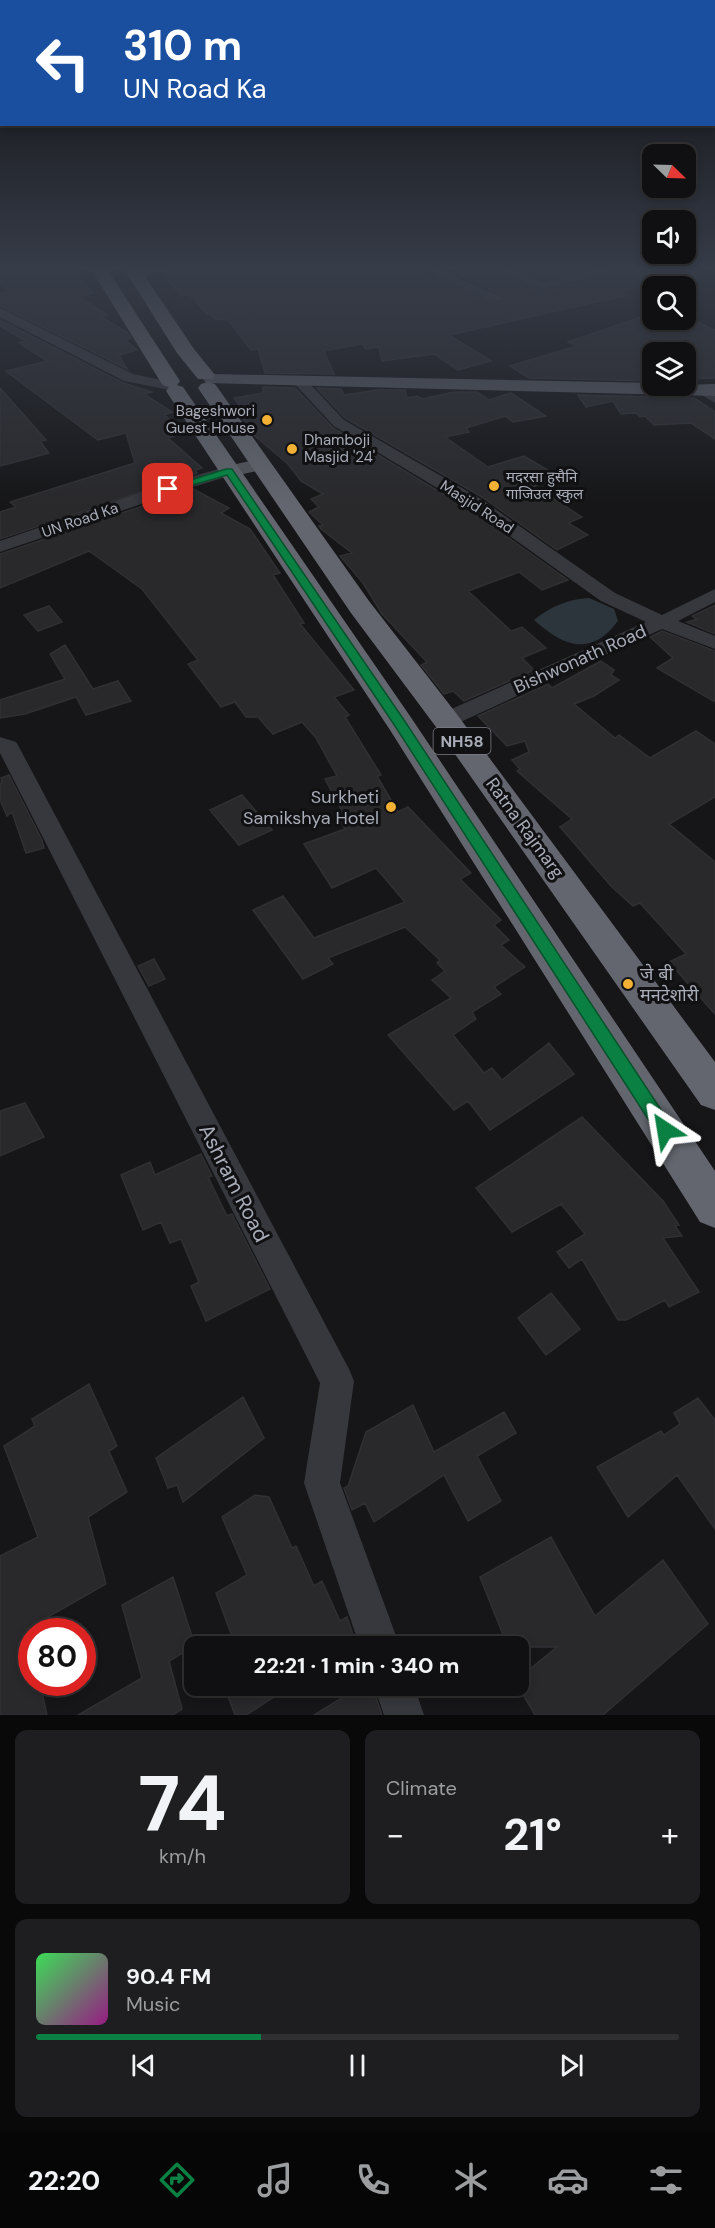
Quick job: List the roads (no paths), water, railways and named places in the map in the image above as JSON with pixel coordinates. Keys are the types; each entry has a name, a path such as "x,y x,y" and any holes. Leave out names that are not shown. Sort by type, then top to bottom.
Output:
{"highway":[{"name":"NH58","path":"147,346 413,743 715,1208"},
{"name":"Ratna Rajmarg","path":"182,346 208,381 260,465 360,607 446,720 715,1093"},
{"path":"172,386 189,393 208,381"}],"main road":[{"path":"208,381 422,382 710,393"},
{"path":"229,471 260,465"}],"street":[{"path":"67,346 129,378 172,386"},
{"name":"Masjid Road","path":"300,382 339,423 475,503 608,597 662,622"},
{"name":"UN Road Ka","path":"0,547 168,489 229,471"},
{"path":"662,622 715,595"},
{"name":"Bishwonath Road","path":"446,720 662,622 715,643"},
{"name":"Ashram Road","path":"0,744 8,747 337,1381 322,1483 376,1636"},
{"path":"397,1696 404,1715"}],"place":[{"name":"Bageshwori Guest House","path":"267,420"},
{"name":"Dhamboji Masjid '24'","path":"292,449"},
{"name":"मदरसा हुसैनि गाजिउल स्कुल","path":"494,486"},
{"name":"Surkheti Samikshya Hotel","path":"391,807"},
{"name":"जे बी मनटेशोरी","path":"628,984"}]}
